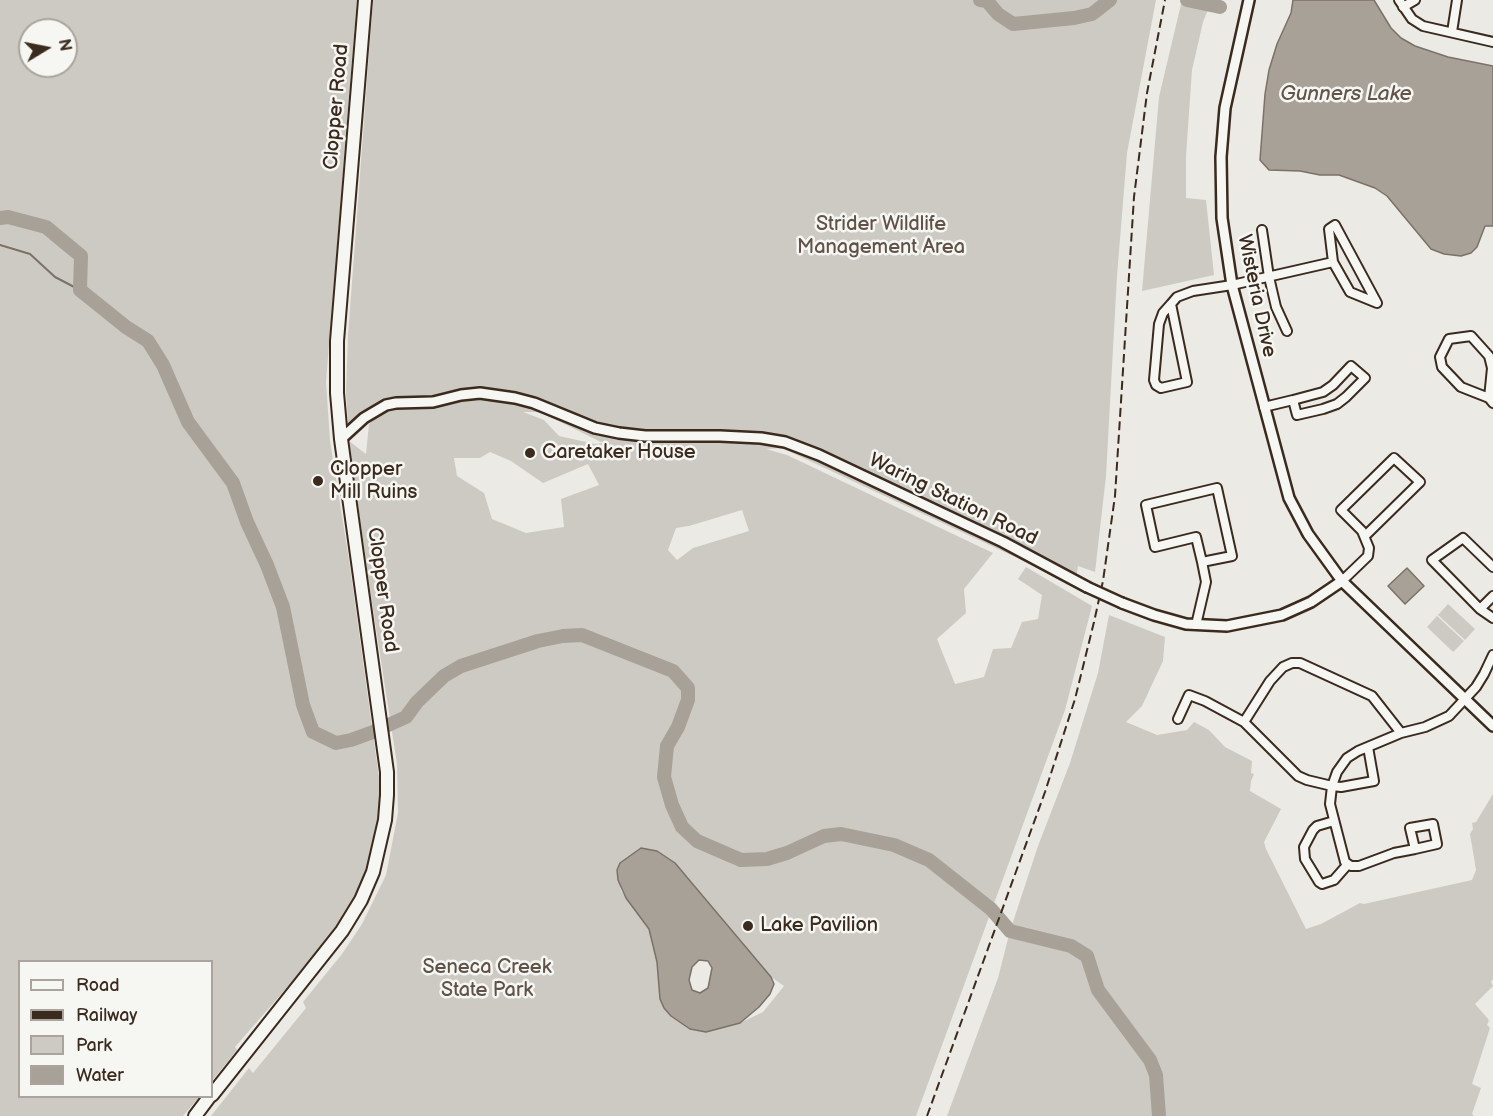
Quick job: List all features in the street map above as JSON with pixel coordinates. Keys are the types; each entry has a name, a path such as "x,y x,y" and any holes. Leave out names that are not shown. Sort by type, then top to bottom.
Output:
{"main road":[{"name":"Clopper Road","path":"213,1093 342,931 361,900 373,872 385,820 387,795 384,746 341,439 337,393 337,341 365,0"},
{"name":"Clopper Road","path":"195,1116 209,1098"}],"street":[{"name":"Wisteria Drive","path":"1249,0 1226,108 1221,157 1222,218 1232,285 1288,498 1308,534 1342,581"},
{"path":"1414,0 1401,3 1412,19 1422,26 1493,42"},
{"path":"1452,32 1457,0"},
{"path":"1335,225 1377,303 1350,292 1333,262 1329,229 1335,225"},
{"path":"1262,230 1276,307 1287,331"},
{"path":"1171,304 1187,382 1161,388 1154,380 1159,324 1163,313 1177,297 1193,291 1232,285 1333,262"},
{"path":"1471,336 1489,356 1492,368 1491,400 1461,387 1442,367 1440,357 1449,339 1471,336"},
{"path":"1264,407 1323,392 1334,385 1351,366 1365,378 1346,398 1323,410 1298,415 1293,400"},
{"name":"Waring Station Road","path":"341,439 364,418 386,405 433,402 480,393 534,403 594,428 619,434 730,436 785,442 819,455 1003,542 1087,587 1122,603 1170,620 1196,625 1227,626 1282,615 1311,602 1342,581"},
{"path":"1365,536 1419,482 1394,458 1341,510 1365,536 1370,548 1368,556 1342,581 1493,726"},
{"path":"1196,625 1206,582 1196,537 1155,546 1146,505 1217,488 1232,556 1202,562"},
{"path":"1493,567 1463,538 1432,560 1480,609 1493,618"},
{"path":"1480,609 1493,596"},
{"path":"1415,849 1394,853 1359,866 1345,862 1330,804 1332,786 1337,772 1347,758 1358,751 1449,716 1465,700 1484,674 1493,655"},
{"path":"1244,722 1276,674 1283,667 1292,663 1300,663 1372,696 1401,733"},
{"path":"1178,719 1189,695 1222,708 1244,722 1298,776 1332,786 1341,787 1374,781 1368,747"},
{"path":"1334,821 1317,826 1313,830 1304,848 1305,859 1318,882 1322,884 1334,880 1348,864"}],"green space":[{"path":"0,0 357,0 326,382 330,441 381,792 376,837 366,871 350,907 324,945 235,1047 237,1050 213,1080 213,960 18,960 18,1098 198,1098 183,1116 0,1116"},
{"path":"373,0 1156,0 1127,153 1117,276 1106,476 1095,572 1078,566 1075,585 782,448 766,449 787,455 993,553 964,589 966,613 937,639 955,684 984,677 993,649 1011,648 1022,622 1038,619 1042,595 1018,579 1026,567 1092,606 1065,710 916,1116 211,1116 249,1068 253,1073 306,1008 303,1002 342,954 362,924 386,875 398,813 397,764 349,441 346,391","holes":["523,412 540,412 603,443 595,444 559,436 544,420","370,415 379,415 369,424 366,454 349,441","490,452 511,461 543,483 588,464 599,485 561,499 564,527 526,533 492,519 484,493 457,476 454,458 480,458","742,510 749,531 693,548 677,560 668,550 676,528","617,870 687,876 771,977 784,986 763,1012 740,1023 706,1032 664,1008 660,999 657,962 649,929 621,891"]},
{"path":"1182,0 1212,0 1203,22 1192,70 1186,156 1186,198 1206,200 1214,275 1142,291 1159,97"},
{"path":"1448,604 1475,629 1465,640 1438,615"},
{"path":"1109,615 1165,637 1163,661 1142,706 1126,722 1157,735 1187,730 1194,722 1209,730 1225,747 1252,761 1251,773 1254,774 1250,791 1281,809 1264,842 1266,849 1306,929 1321,924 1360,903 1472,880 1476,870 1470,834 1473,829 1472,823 1476,822 1493,794 1493,979 1491,982 1493,986 1475,1004 1489,1020 1487,1025 1490,1028 1472,1084 1481,1088 1472,1114 1474,1116 947,1116 998,978 1010,931 1038,846 1070,763 1098,673"},
{"path":"1437,616 1464,641 1453,652 1427,627"}],"water":[{"name":"Gunners Lake","path":"1293,0 1374,0 1391,28 1401,38 1415,46 1448,57 1493,66 1493,226 1485,226 1477,247 1471,253 1461,256 1444,254 1431,249 1387,196 1375,188 1339,175 1269,170 1260,160 1269,70 1277,44 1291,13"},
{"path":"1407,568 1424,586 1405,604 1388,586"},
{"path":"641,848 657,851 675,863 771,977 774,984 770,994 759,1007 740,1023 706,1032 690,1029 671,1016 660,999 657,962 649,929 626,898 618,880 617,870 620,863","holes":["699,960 708,961 712,968 708,988 700,993 692,990 689,980 692,967"]}],"waterway":[{"path":"980,0 987,1 998,14 1013,24 1092,14 1110,0"},
{"path":"1187,0 1220,7"},
{"path":"0,218 8,217 46,227 81,256 80,290 126,327 148,341 163,365 188,422 233,483 247,522 267,565 283,607 303,705 313,732 336,743 373,732 406,717 417,702 444,676 461,666 538,641 563,636 582,635 673,671 688,688 688,700 678,727 667,746 664,777 672,805 682,827 697,841 741,860 767,859 787,853 824,836 841,834 894,845 929,860 991,909 1010,931 1071,946 1087,956 1098,990 1150,1060 1156,1075 1159,1116"},
{"path":"0,245 30,254 55,277 80,290"}],"railway":[{"path":"927,1116 1045,792 1075,699 1103,581 1115,496 1134,197 1147,93 1165,0"}],"place":[{"name":"Caretaker House","path":"530,453"},
{"name":"Clopper Mill Ruins","path":"318,481"},
{"name":"Lake Pavilion","path":"748,926"}],"park label":[{"name":"Strider Wildlife Management Area","path":"881,236"},
{"name":"Seneca Creek State Park","path":"487,980"}]}
